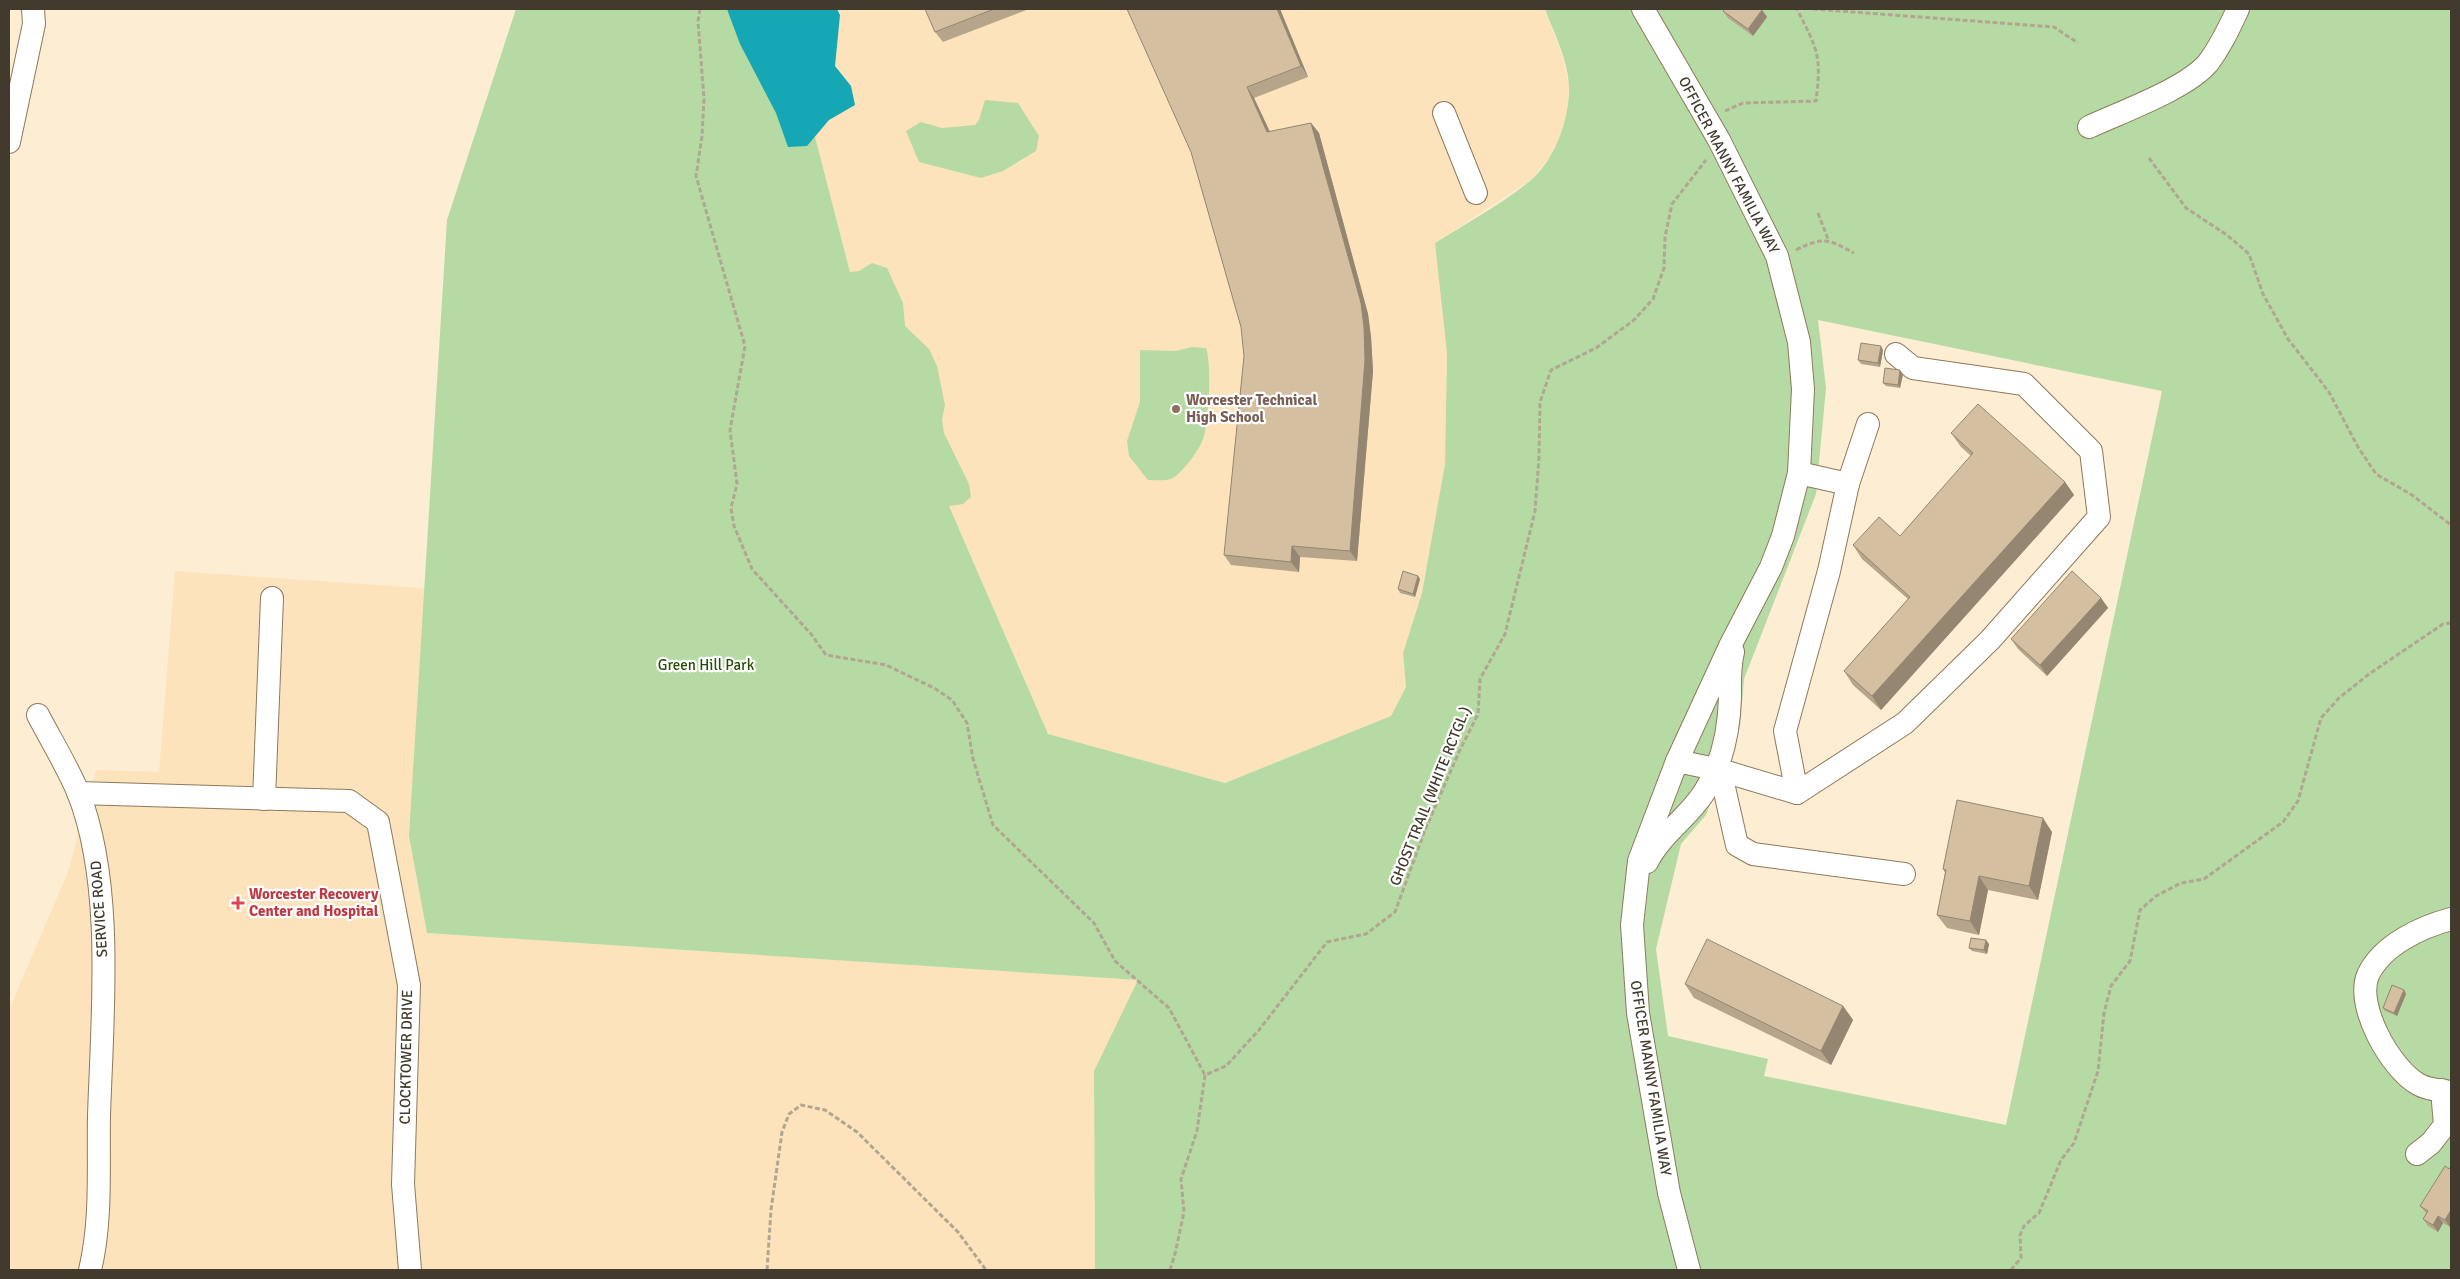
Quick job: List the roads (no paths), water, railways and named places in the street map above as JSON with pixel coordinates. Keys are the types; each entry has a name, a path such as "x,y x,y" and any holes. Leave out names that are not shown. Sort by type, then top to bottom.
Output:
{"street":[{"path":"9,142 13,87 34,24 33,9"},
{"name":"OFFICER MANNY FAMILIA WAY","path":"1643,9 1719,140 1778,258 1800,342 1803,389 1799,473 1788,521 1772,567 1744,618 1677,761 1639,861 1636,883 1632,940 1638,1013 1669,1193 1689,1270"},
{"path":"2089,127 2169,92 2206,65 2222,43 2238,9"},
{"path":"1444,113 1476,193"},
{"path":"1677,761 1718,769 1797,793 1905,723 1990,640 2099,517 2091,451 2024,384 1912,368 1896,354"},
{"path":"1797,793 1785,731 1829,571 1848,484 1868,424"},
{"path":"1799,473 1848,484"},
{"path":"264,799 272,598"},
{"name":"OFFICER MANNY FAMILIA WAY","path":"1636,883 1649,858 1663,838 1696,804 1718,769 1727,733 1730,665 1744,618"},
{"name":"SERVICE ROAD","path":"38,715 78,793 94,852 100,888 103,962 101,1055 96,1236 90,1270"},
{"path":"1718,769 1737,845 1753,854 1904,874"},
{"name":"CLOCKTOWER DRIVE","path":"78,793 349,801 378,822 409,985 403,1184 410,1270"},
{"path":"2417,1154 2431,1143 2445,1125 2447,1091 2419,1085 2402,1071 2386,1051 2374,1026 2365,995 2368,977 2377,960 2404,939 2432,924 2451,919"}],"water":[{"path":"727,9 837,9 840,15 835,66 851,86 855,105 829,120 807,146 788,147 776,113 740,44"}],"place":[{"name":"Worcester Technical High School","path":"1176,409"},
{"name":"Worcester Recovery Center and Hospital","path":"238,903"}],"park label":[{"name":"Green Hill Park","path":"706,665"}]}
